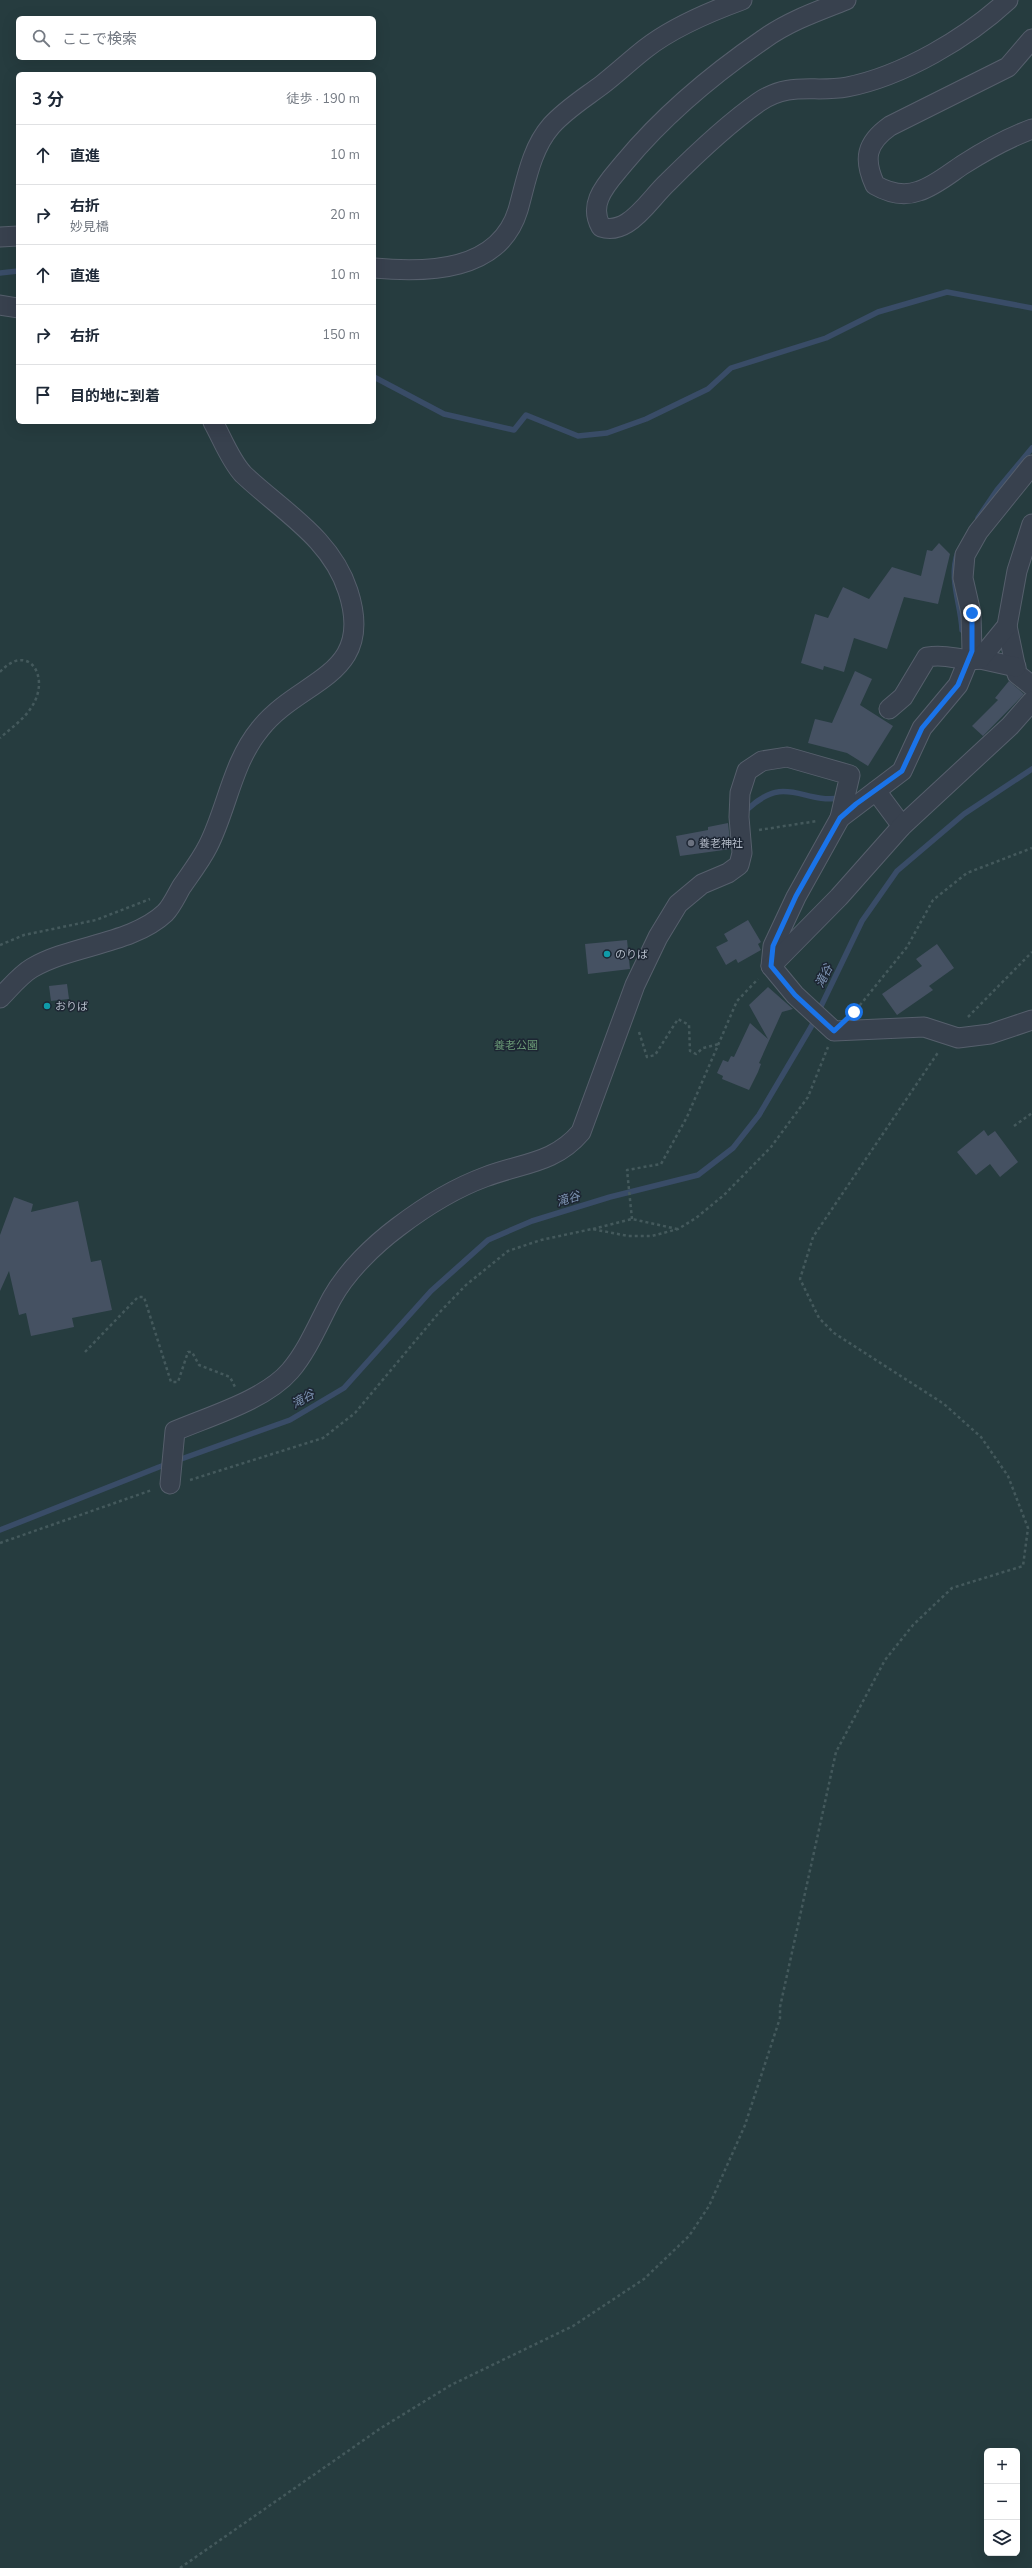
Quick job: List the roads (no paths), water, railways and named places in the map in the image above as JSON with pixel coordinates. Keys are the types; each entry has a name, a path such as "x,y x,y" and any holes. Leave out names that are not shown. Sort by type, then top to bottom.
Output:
{"street":[{"path":"376,268 401,271 446,268 461,265 488,251 503,238 510,228 529,168 550,127 646,48 680,27 742,0"},
{"path":"846,0 806,15 765,38 681,104 636,148 610,179 599,198 597,207 598,222 601,227 610,230 627,223 693,157 766,98 796,88 846,87 884,76 936,51 969,31 1008,0"},
{"path":"1032,39 1008,68 910,115 879,134 868,152 868,165 875,185 892,194 919,191 976,156 1032,129"},
{"path":"0,237 16,236"},
{"path":"0,305 16,308"},
{"path":"0,998 32,968 126,934 165,912 209,845 226,794 246,749 259,729 276,711 341,664 349,648 353,632 354,612 340,570 320,541 242,472 214,424"},
{"path":"840,818 902,771 922,728 958,685 967,659 972,651 972,613 963,578 965,555 978,532 1032,465"},
{"path":"1032,524 1017,571 1007,626 1017,674 1032,686"},
{"path":"967,659 1007,626"},
{"path":"889,708 903,697 927,657 944,654 1016,667"},
{"path":"771,966 839,897 902,826 1010,726 1032,701"},
{"path":"170,1484 175,1431 241,1403 275,1385 290,1371 333,1296 361,1260 398,1227 440,1200 484,1177 554,1155 569,1147 581,1132 635,985 658,937 678,904 702,884 728,873 739,865 742,853 740,793 747,771 762,762 787,757 850,775 840,818 796,896 773,946 771,966 795,995 834,1031 924,1027 958,1038 990,1034 1032,1020"},
{"path":"876,791 902,826"}],"waterway":[{"path":"0,273 16,271"},
{"path":"376,378 444,414 514,430 526,415 578,436 607,433 646,419 708,389 731,368 826,338 878,312 947,292 1032,308"},
{"path":"978,518 997,490 1032,448"},
{"path":"958,552 954,572 962,630"},
{"name":"滝谷","path":"0,1530 159,1467 290,1420 344,1388 431,1291 488,1240 532,1221 610,1197 698,1175 733,1148 759,1115 811,1027 862,921 897,871 964,814 1032,769"},
{"path":"749,808 762,798 784,791 827,799 840,798"}],"place":[{"name":"養老神社","path":"691,843"},
{"name":"のりば","path":"607,954"},
{"name":"おりば","path":"47,1006"}],"park label":[{"name":"養老公園","path":"516,1045"}]}
